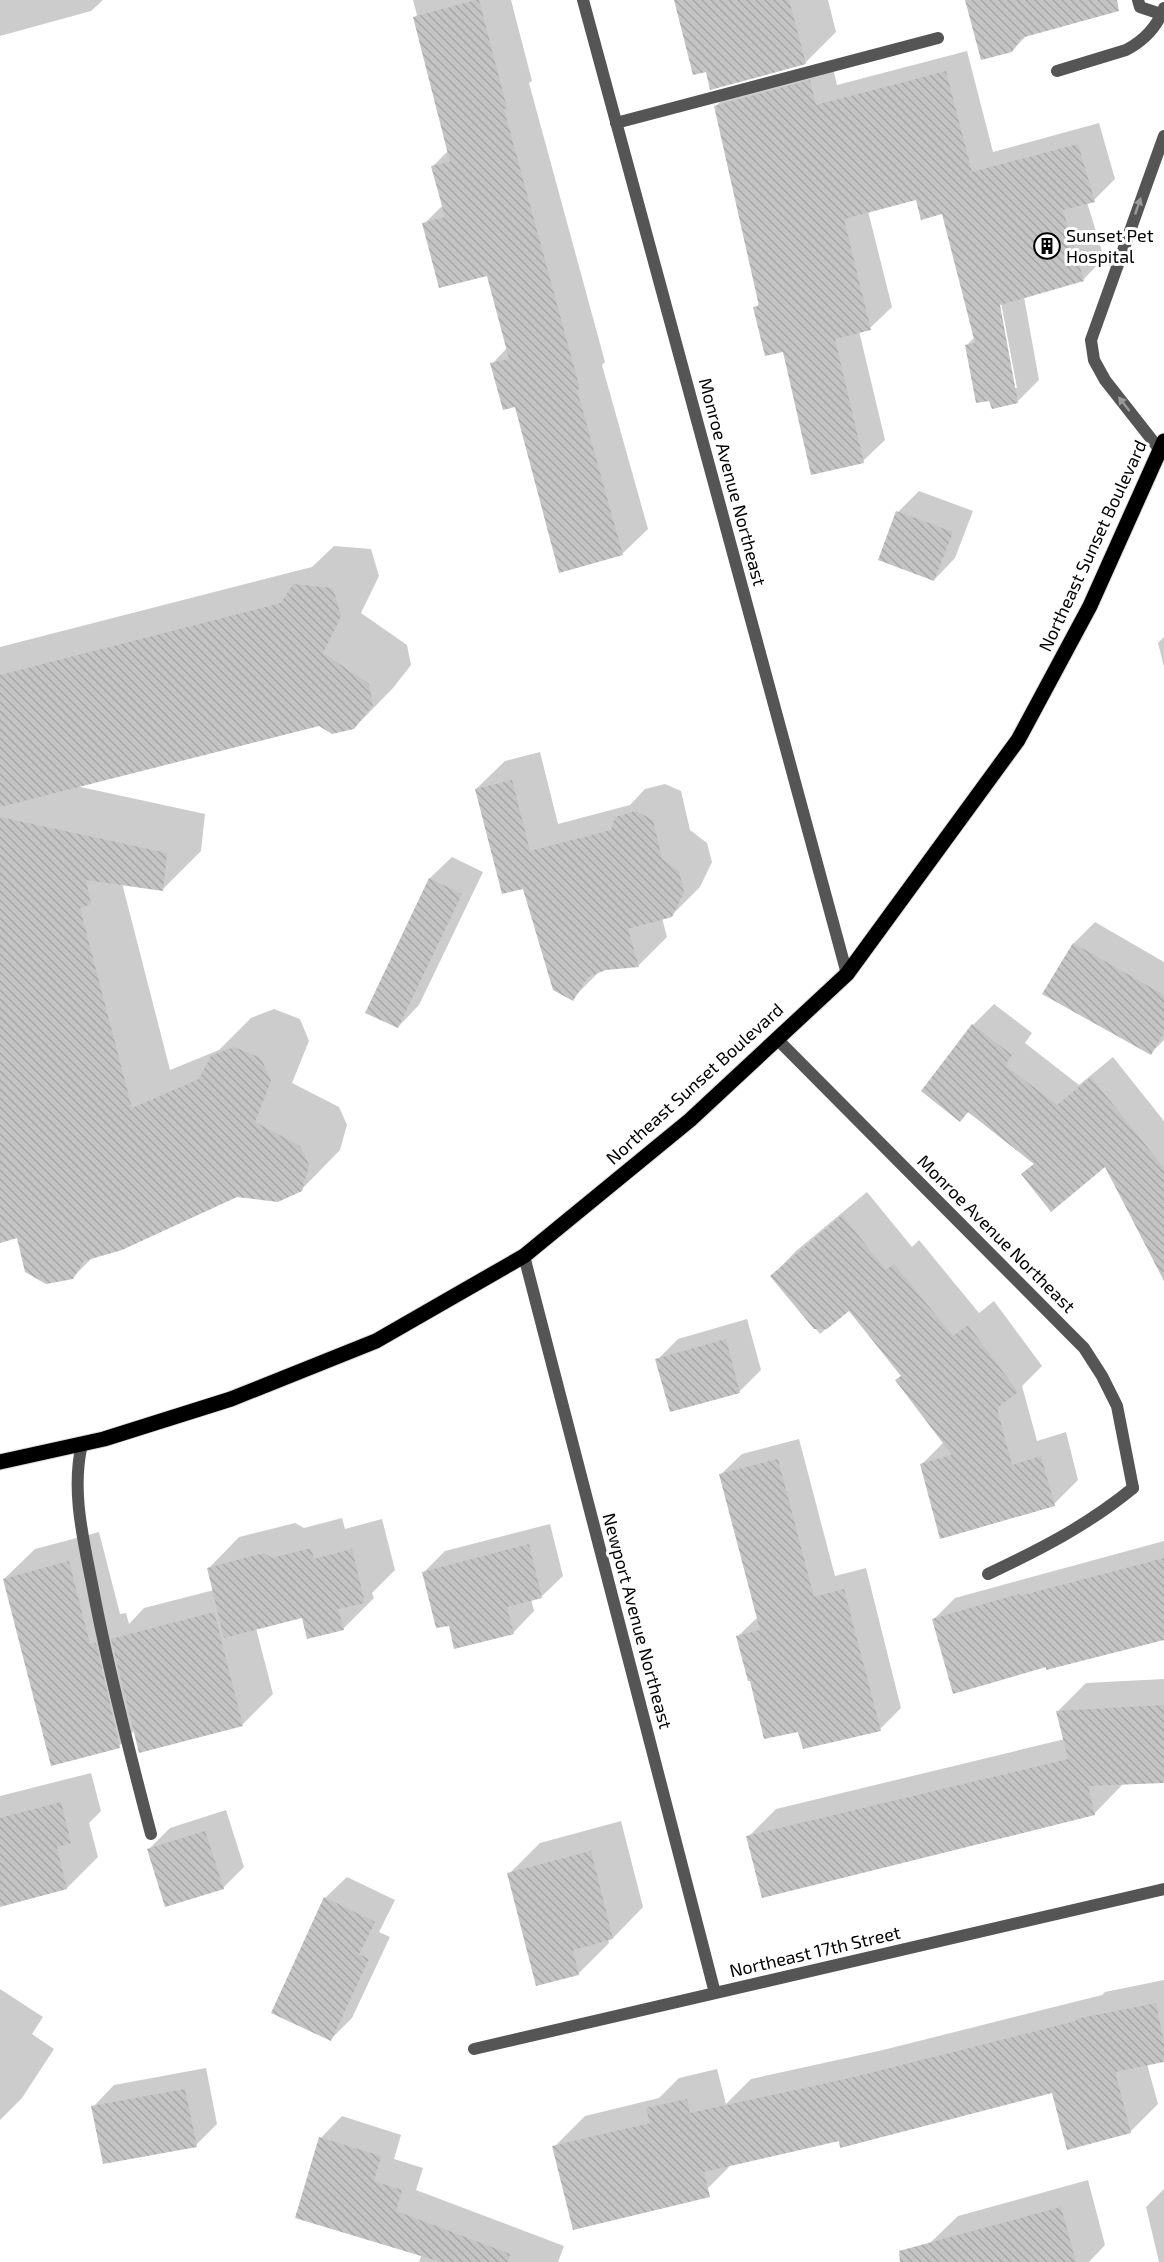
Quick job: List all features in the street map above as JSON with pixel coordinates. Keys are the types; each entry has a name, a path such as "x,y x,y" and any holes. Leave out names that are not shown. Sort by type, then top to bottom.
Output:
{"main road":[{"name":"Northeast Sunset Boulevard","path":"0,1462 82,1444 231,1399 376,1341 524,1257 690,1120 847,974 1018,740 1090,606 1162,446"}],"street":[{"name":"Monroe Avenue Northeast","path":"583,0 847,974"},
{"path":"1057,71 1126,50 1148,34 1163,13 1140,7 1138,0"},
{"path":"616,123 938,38"},
{"path":"1162,446 1106,380 1094,360 1091,340 1164,136"},
{"name":"Monroe Avenue Northeast","path":"777,1039 1084,1348 1117,1406 1133,1488 1103,1512 1055,1541 988,1574"},
{"name":"Newport Avenue Northeast","path":"524,1257 715,1994"},
{"path":"82,1444 77,1485 81,1529 100,1631 151,1834"},
{"name":"Northeast 17th Street","path":"474,2049 1164,1889"}],"building":[{"path":"479,0 507,108 504,109 580,389 577,390 623,555 559,573 515,407 503,410 490,363 509,359 487,276 439,288 422,223 445,217 431,166 450,162 413,17"},
{"path":"674,0 789,0 806,64 710,90 706,72 693,75"},
{"path":"965,0 1117,0 1119,11 1021,38 1012,52 981,60"},
{"path":"946,71 972,172 1078,144 1095,202 1063,210 1084,281 1000,305 1018,403 992,409 989,401 976,403 965,345 975,343 942,214 921,220 916,200 844,219 871,330 835,339 864,463 811,475 783,352 765,356 753,307 759,306 714,106 810,80 816,105"},
{"path":"896,511 953,532 934,581 878,560"},
{"path":"293,584 333,588 341,616 323,653 369,684 373,705 354,729 332,734 319,726 0,807 0,675 281,603"},
{"path":"512,780 530,851 611,830 615,817 636,811 653,820 662,859 679,871 684,892 672,917 628,929 639,967 606,970 588,977 573,1001 553,990 523,889 502,894 475,789"},
{"path":"0,817 167,853 163,891 86,880 91,904 80,908 132,1108 199,1079 211,1056 234,1047 261,1058 271,1081 255,1122 300,1146 309,1165 302,1191 278,1202 237,1197 122,1250 84,1261 73,1279 46,1284 25,1272 17,1238 0,1243"},
{"path":"429,878 462,894 398,1028 365,1013"},
{"path":"1073,943 1164,995 1164,1033 1151,1055 1042,994"},
{"path":"972,1024 1012,1055 1005,1065 1057,1105 1091,1077 1164,1168 1164,1281 1105,1167 1051,1212 1021,1174 1034,1164 968,1112 960,1122 921,1091"},
{"path":"842,1215 886,1270 894,1264 953,1336 968,1325 1018,1392 997,1408 1012,1465 1041,1456 1055,1506 940,1539 920,1464 952,1455 895,1380 901,1376 849,1311 827,1329 814,1329 770,1276"},
{"path":"726,1339 740,1393 670,1412 655,1359"},
{"path":"778,1459 814,1597 844,1589 881,1731 803,1749 798,1732 764,1739 736,1636 760,1630 719,1474"},
{"path":"529,1544 542,1598 507,1607 514,1634 454,1649 449,1626 436,1628 422,1572"},
{"path":"311,1548 314,1559 352,1549 365,1603 338,1609 344,1630 307,1639 302,1618 224,1638 207,1568 264,1553 272,1558"},
{"path":"1164,1558 1164,1640 1046,1670 1046,1667 953,1694 932,1619 1019,1594 1020,1596"},
{"path":"69,1561 90,1644 96,1643 120,1748 51,1766 3,1579"},
{"path":"214,1612 243,1726 139,1753 111,1639"},
{"path":"1164,1705 1164,1783 1088,1786 1095,1815 762,1898 746,1836 1068,1759 1056,1711"},
{"path":"61,1802 71,1843 57,1847 67,1889 0,1907 0,1818"},
{"path":"205,1831 224,1889 165,1907 147,1849"},
{"path":"591,1851 613,1939 573,1950 579,1975 536,1986 507,1873"},
{"path":"324,1897 375,1922 359,1954 369,1959 331,2041 271,2013"},
{"path":"1156,2003 1164,2043 1164,2062 1115,2072 1131,2133 1067,2150 1052,2093 840,2148 839,2141 704,2172 710,2197 573,2230 552,2146 650,2123 646,2108 687,2099 690,2113 854,2077 1076,2021 1076,2019"},
{"path":"185,2089 197,2147 103,2164 91,2106"},
{"path":"319,2137 381,2156 374,2181 402,2190 396,2211 510,2254 508,2262 441,2262 295,2218"},
{"path":"1061,2207 1076,2262 900,2262 899,2251"}],"place":[{"name":"Sunset Pet Hospital","path":"1047,246"}]}
